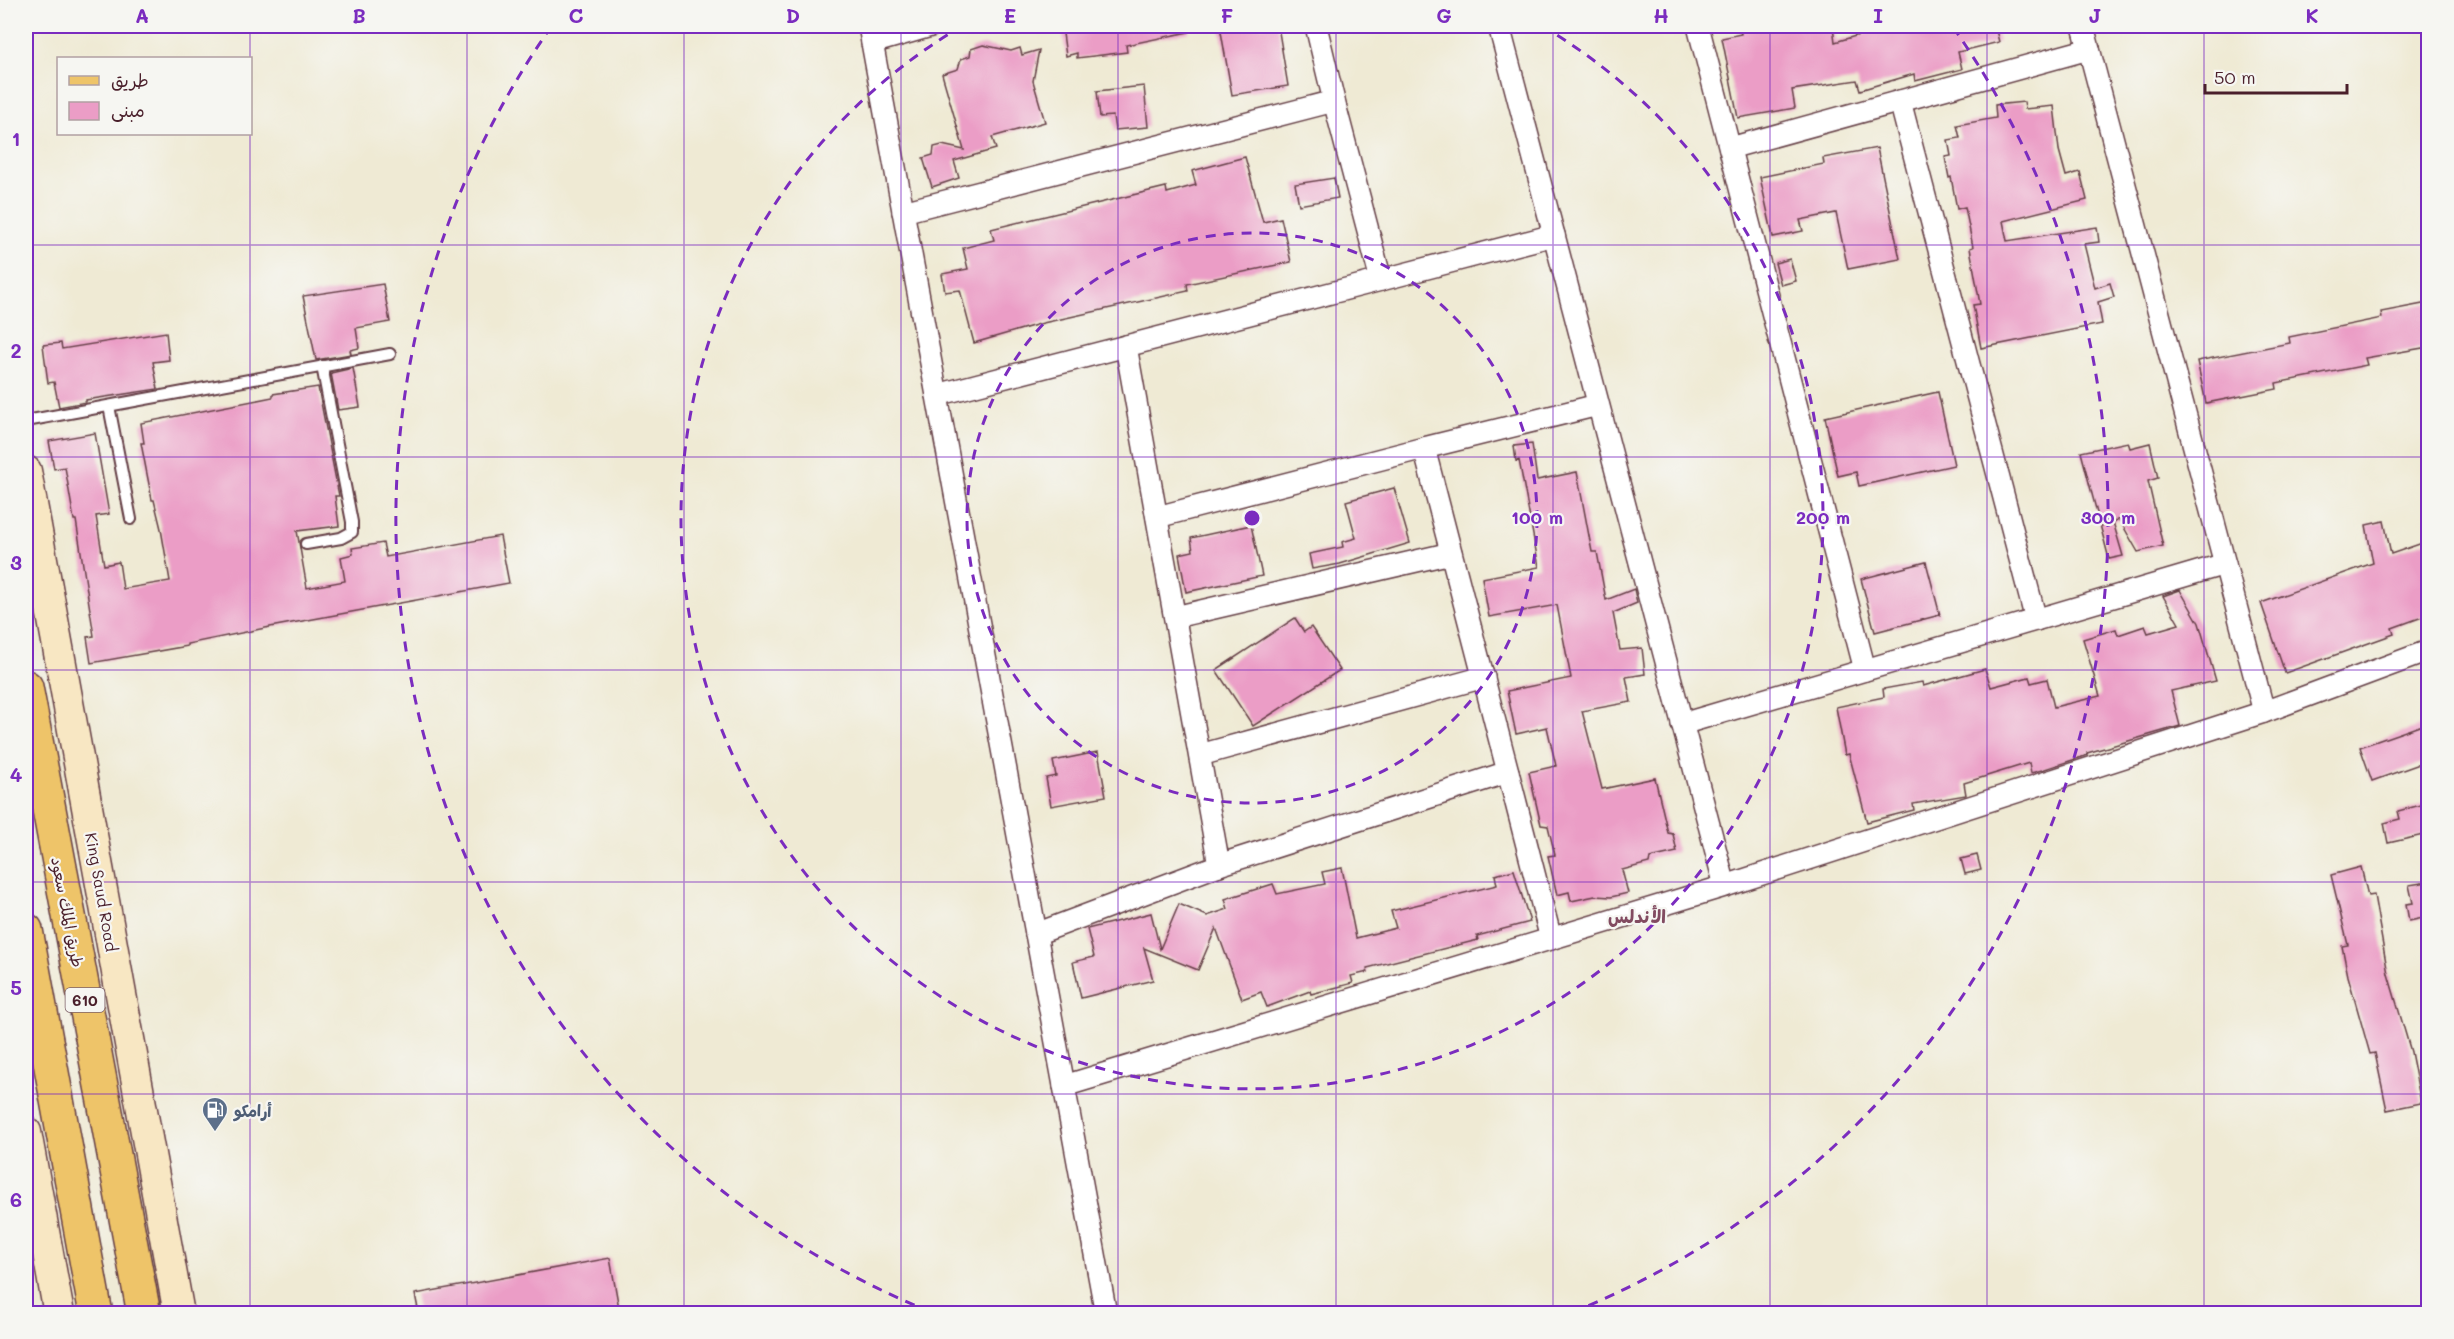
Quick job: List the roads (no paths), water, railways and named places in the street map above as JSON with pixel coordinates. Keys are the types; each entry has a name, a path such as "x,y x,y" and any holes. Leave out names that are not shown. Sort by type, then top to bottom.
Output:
{"main road":[{"name":"King Saud Road","path":"26,471 179,1314"},
{"name":"طريق الملك سعود","path":"26,687 144,1314"},
{"name":"610","path":"26,930 96,1314"},
{"path":"26,1132 59,1314"}],"street":[{"path":"931,26 870,34 1106,1314"},
{"path":"1316,26 1381,280"},
{"path":"1500,26 1725,886"},
{"path":"1698,26 1865,670"},
{"path":"2083,26 2264,712"},
{"path":"1730,148 2089,49"},
{"path":"903,212 1334,101"},
{"path":"1900,101 2036,620"},
{"path":"937,395 1554,235"},
{"path":"1126,346 1219,865"},
{"path":"1157,517 1598,405"},
{"path":"1424,448 1551,939"},
{"path":"1175,617 1451,553"},
{"path":"1682,724 2224,564"},
{"path":"1064,1086 1725,886 2264,712 2428,651"},
{"path":"1200,755 1484,678"},
{"path":"1036,934 1219,865 1508,772"}],"lane":[{"path":"26,421 390,354"},
{"path":"306,544 341,538 352,532 322,366"},
{"path":"109,406 131,519"}],"place":[{"name":"أرامكو","path":"215,1133"}],"district":[{"name":"الأندلس","path":"1637,916"}]}
